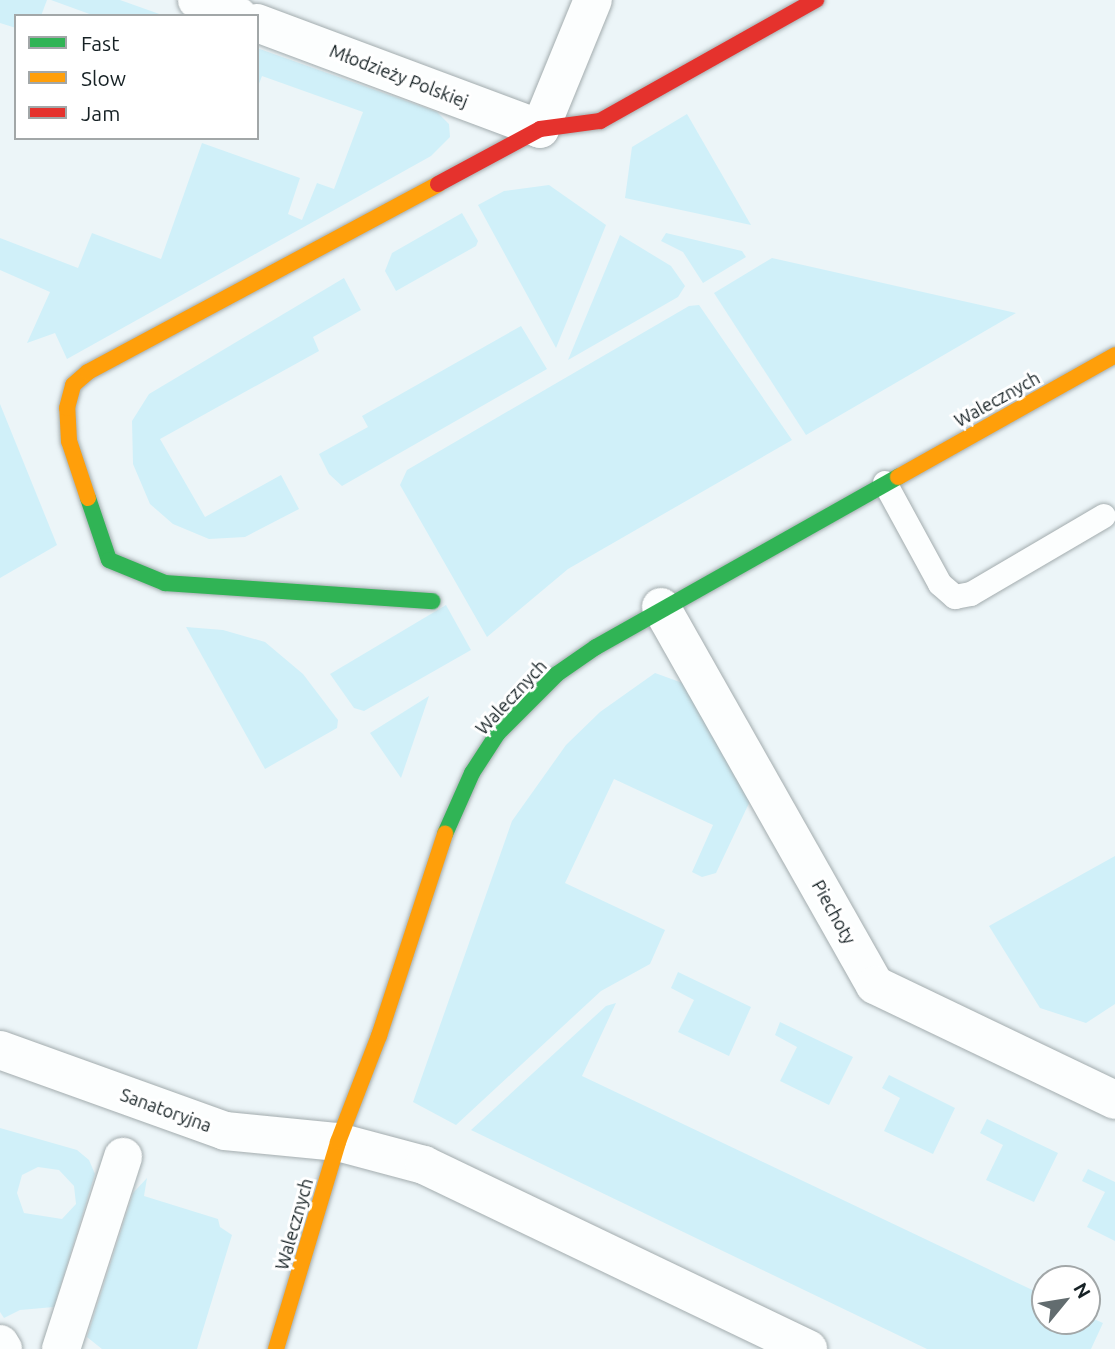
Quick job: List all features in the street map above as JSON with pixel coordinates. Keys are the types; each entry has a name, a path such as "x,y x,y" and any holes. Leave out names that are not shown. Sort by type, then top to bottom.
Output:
{"street":[{"path":"197,0 234,14"},
{"path":"540,129 593,0"},
{"path":"432,601 165,583 133,573 109,560 69,441 67,408 73,385 88,372 540,129 600,121 816,0"},
{"name":"Młodzieży Polskiej","path":"259,24 540,129"},
{"name":"Walecznych","path":"276,1349 338,1142 379,1036 448,826 472,773 498,733 557,674 661,607 1115,355"},
{"name":"Piechoty","path":"661,607 875,985 1115,1100"},
{"name":"Sanatoryjna","path":"0,1051 225,1131 338,1142"},
{"path":"338,1142 424,1165 808,1349"},
{"path":"61,1349 123,1157"},
{"path":"0,1344 4,1349"}],"lane":[{"path":"885,483 940,584 955,597 971,594 1104,516"}],"shaded area":[{"path":"0,0 47,0 42,14 14,14 14,27 0,23"},
{"path":"51,0 120,0 159,14 90,14"},
{"path":"259,49 437,112 449,124 450,137 431,156 67,359 55,333 27,343 50,292 0,270 0,238 78,268 92,233 161,259 202,143 300,178 288,214 302,220 317,183 334,189 363,112 262,76 259,84"},
{"path":"687,114 751,225 625,198 632,147"},
{"path":"549,185 606,225 556,348 478,205 504,191"},
{"path":"462,213 478,241 476,246 396,291 385,271 392,253"},
{"path":"666,233 742,251 746,257 703,283 683,252 661,241"},
{"path":"620,235 671,266 685,286 678,297 568,360"},
{"path":"772,258 1016,313 806,435 714,293"},
{"path":"344,278 361,310 313,337 319,351 160,439 205,517 281,475 299,509 245,537 209,539 173,524 150,504 133,464 132,421 149,394"},
{"path":"699,305 792,440 568,569 487,637 400,485 407,470 689,306"},
{"path":"521,326 547,369 342,486 329,474 319,454 368,427 362,416"},
{"path":"0,404 57,545 0,578"},
{"path":"446,605 471,650 364,711 354,708 330,674"},
{"path":"186,627 223,630 265,642 303,674 338,720 337,728 265,769"},
{"path":"655,673 688,685 751,799 716,873 702,877 692,872 713,825 614,779 565,883 665,930 650,964 601,991 456,1125 413,1102 512,821 566,745 600,712"},
{"path":"429,696 401,778 370,733"},
{"path":"1115,856 1115,1004 1086,1023 1040,1008 989,926"},
{"path":"678,972 751,1007 729,1056 678,1032 694,1000 671,988"},
{"path":"616,1003 582,1076 1031,1289 1031,1335 1097,1335 1091,1349 927,1349 471,1130 606,1006"},
{"path":"780,1022 853,1057 829,1105 780,1081 797,1047 775,1035"},
{"path":"889,1075 955,1108 933,1154 884,1131 900,1098 882,1088"},
{"path":"987,1119 1058,1153 1034,1202 986,1180 1003,1145 980,1133"},
{"path":"0,1128 77,1150 89,1160 95,1174 54,1307 20,1310 4,1318 0,1312","holes":["38,1167 59,1170 74,1186 76,1204 62,1219 24,1213 17,1193 22,1175"]},
{"path":"1088,1169 1115,1182 1115,1241 1087,1227 1105,1192 1082,1181"},
{"path":"147,1178 144,1196 218,1219 220,1227 232,1235 197,1349 102,1349 87,1337 133,1193"}],"traffic: fast":[{"path":"445,834 472,773 498,733 557,674 596,647 898,477"},
{"path":"88,498 109,560 165,583 432,601"}],"traffic: slow":[{"path":"88,498 69,441 67,408 73,385 88,372 438,184"},
{"path":"898,477 1115,355"},
{"path":"276,1349 338,1142 379,1036 445,834"}],"traffic: jam":[{"path":"438,184 540,129 600,121 816,0"}]}
